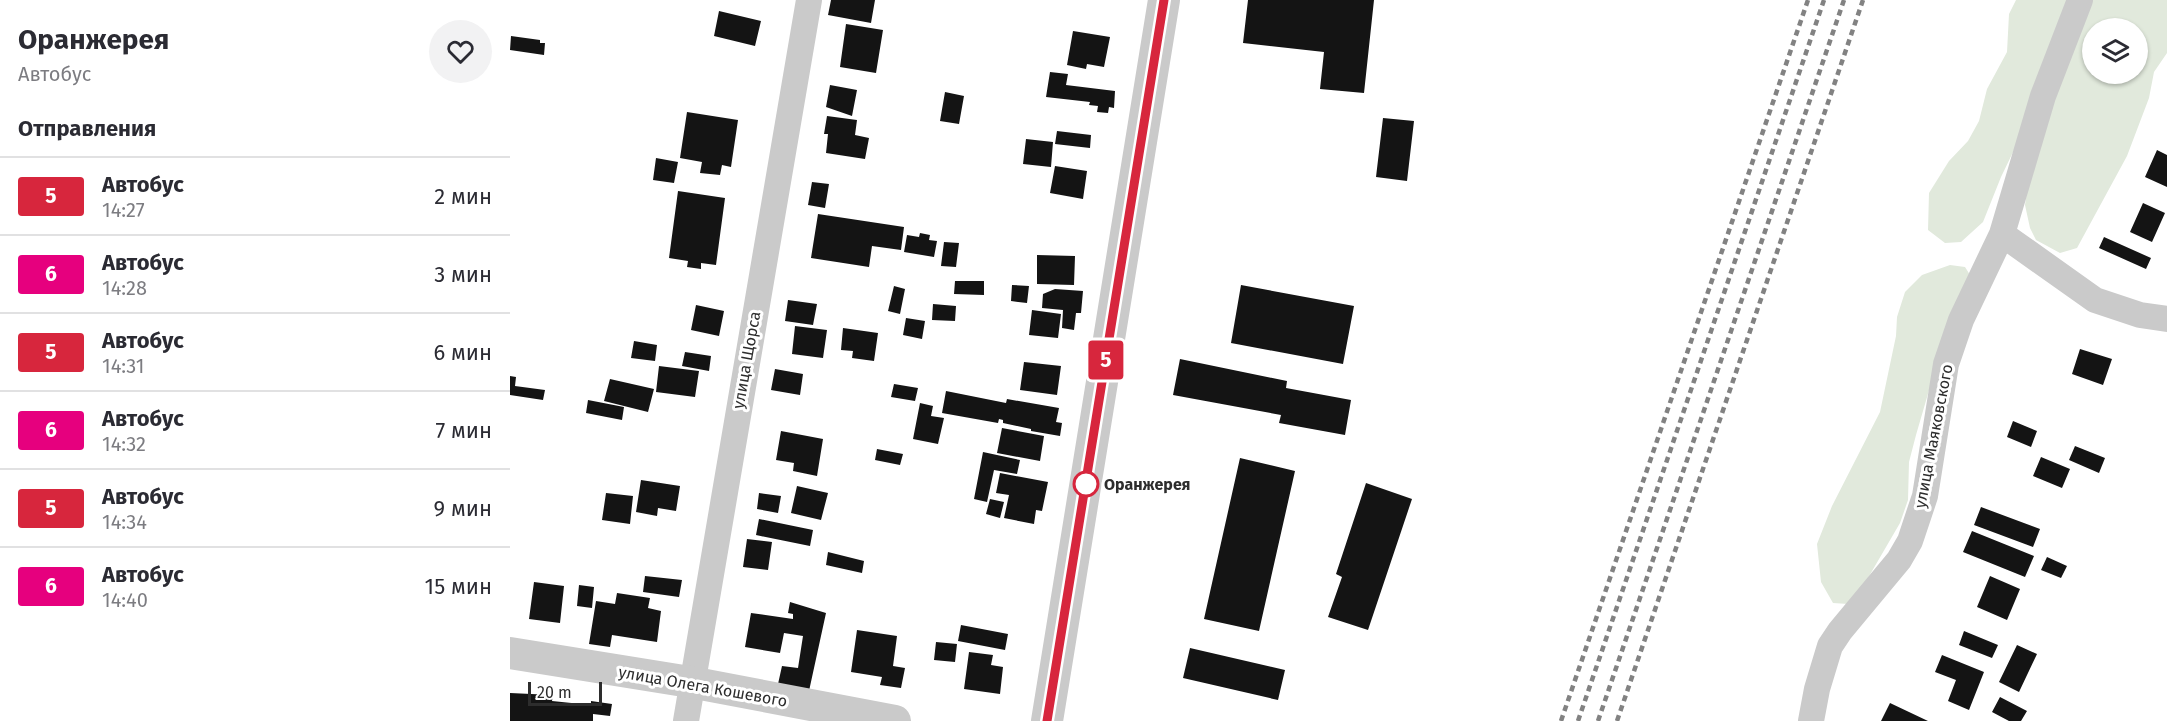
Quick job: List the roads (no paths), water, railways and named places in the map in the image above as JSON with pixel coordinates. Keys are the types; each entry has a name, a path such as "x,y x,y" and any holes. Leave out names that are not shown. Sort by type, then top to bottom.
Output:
{"street":[{"name":"улица Щорса","path":"686,721 690,682 809,0"},
{"path":"1047,721 1164,0"},
{"name":"улица Маяковского","path":"1811,721 1817,689 1830,646 1899,560 1910,541 1925,496 1946,364 1961,320 2002,234 2043,96 2080,0"},
{"path":"2002,234 2095,300 2140,315 2167,319"},
{"name":"улица Олега Кошевого","path":"510,653 690,682 896,721"}],"railway":[{"path":"1561,721 1808,0"},
{"path":"1578,721 1824,0"},
{"path":"1598,721 1844,0"},
{"path":"1617,721 1863,0"}],"place":[{"name":"Оранжерея","path":"1086,484"}]}
